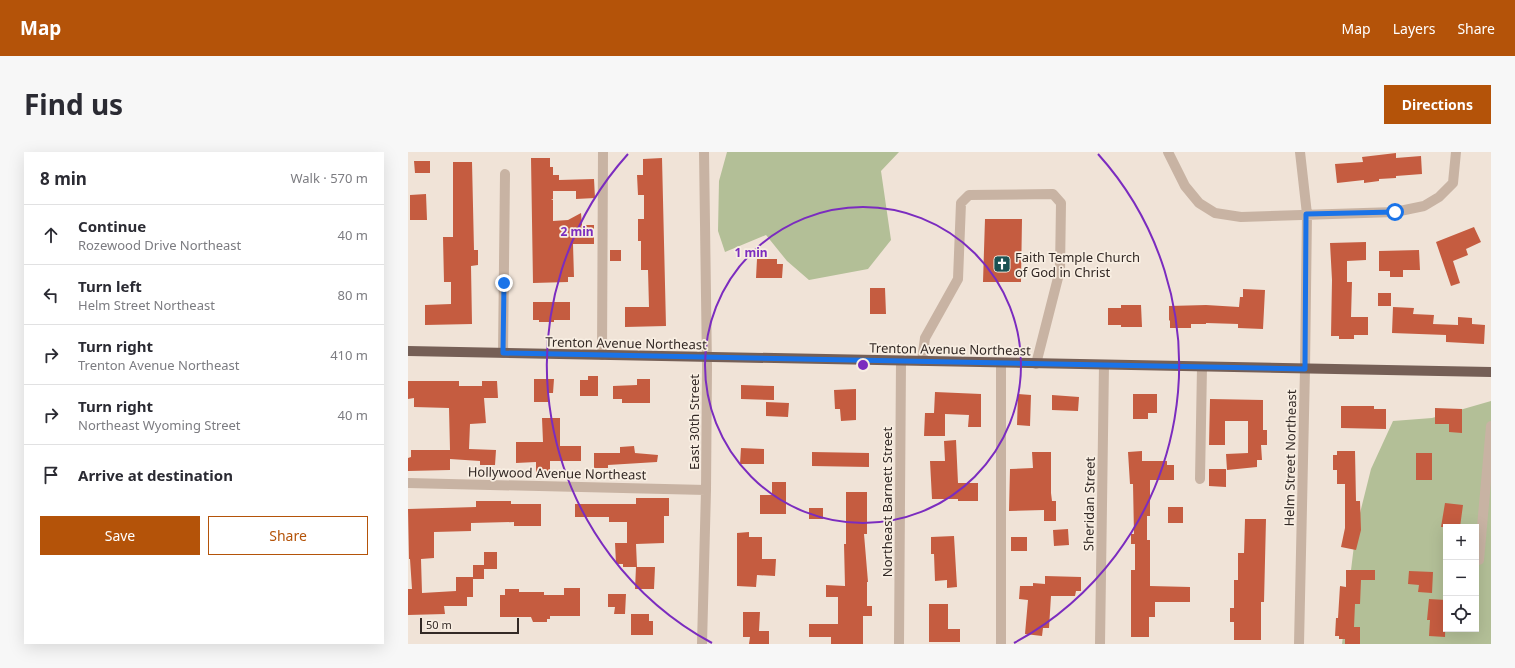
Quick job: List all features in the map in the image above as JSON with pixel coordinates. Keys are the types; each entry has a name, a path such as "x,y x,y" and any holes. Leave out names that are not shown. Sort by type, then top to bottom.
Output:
{"main road":[{"name":"Trenton Avenue Northeast","path":"408,351 1491,372"}],"street":[{"path":"602,355 603,152"},
{"name":"East 30th Street","path":"702,644 706,490 704,152"},
{"path":"1168,152 1184,186 1199,203 1215,213 1241,217 1395,212 1424,206 1439,197 1453,183 1456,152"},
{"name":"Helm Street Northeast","path":"1299,644 1305,369 1306,214 1300,152"},
{"path":"503,353 505,174"},
{"path":"922,361 925,338 958,280 962,203 969,195 1053,194 1061,203 1060,270 1036,364"},
{"name":"Northeast Barnett Street","path":"899,644 902,361"},
{"path":"1001,363 1001,644"},
{"name":"Sheridan Street","path":"1100,644 1104,365"},
{"path":"1200,479 1202,367"},
{"path":"1479,560 1491,426"},
{"name":"Hollywood Avenue Northeast","path":"408,483 706,490"}],"green space":[{"path":"727,152 899,152 881,171 891,240 868,269 809,280 787,261 766,235 725,252 718,231 719,181"},
{"path":"1491,401 1491,644 1342,644 1356,529 1371,469 1393,421 1432,418"}],"building":[{"path":"1396,153 1396,158 1421,156 1422,174 1396,176 1396,178 1379,179 1379,181 1364,183 1364,180 1337,183 1335,164 1363,162 1362,157"},
{"path":"531,158 550,158 550,167 553,167 553,175 559,175 559,180 594,179 595,198 576,199 576,191 553,191 553,199 551,199 553,200 553,221 568,220 581,213 582,225 594,225 594,244 573,244 574,277 568,277 568,282 533,283"},
{"path":"662,158 666,326 625,327 625,307 649,307 648,270 641,270 641,241 638,241 638,219 644,219 644,195 638,195 637,175 643,175 643,159"},
{"path":"414,161 430,161 430,173 415,173"},
{"path":"453,162 472,162 474,250 478,250 478,265 471,266 472,324 425,325 425,305 451,304 451,282 444,282 443,237 453,237"},
{"path":"426,194 427,220 410,220 410,195"},
{"name":"Faith Temple Church of God in Christ","path":"985,219 1022,219 1021,282 983,282"},
{"path":"1474,227 1481,242 1466,249 1468,255 1453,261 1460,283 1451,286 1436,242"},
{"path":"1366,242 1366,260 1347,261 1347,282 1352,282 1351,317 1368,317 1368,335 1354,335 1354,339 1339,339 1339,336 1331,336 1332,280 1330,243"},
{"path":"610,250 621,250 621,261 610,261"},
{"path":"1419,250 1420,270 1403,270 1403,277 1390,277 1390,271 1379,271 1379,251"},
{"path":"757,259 777,259 777,264 783,264 782,278 756,278"},
{"path":"870,288 885,288 886,314 870,314"},
{"path":"1243,289 1265,290 1263,329 1238,328 1238,324 1206,323 1191,324 1191,328 1170,328 1169,306 1206,305 1239,307 1240,297 1243,297"},
{"path":"1378,293 1391,293 1391,306 1378,306"},
{"path":"533,302 570,302 570,320 539,322 539,320 533,320"},
{"path":"1121,305 1141,305 1142,327 1121,327 1121,325 1108,325 1108,308 1121,308"},
{"path":"1393,307 1414,308 1413,314 1434,315 1433,324 1458,325 1458,317 1472,318 1472,324 1485,325 1484,344 1446,342 1446,335 1392,333"},
{"path":"588,376 598,376 598,396 580,396 580,380 588,380"},
{"path":"534,379 554,379 553,393 549,393 549,402 534,402"},
{"path":"637,379 650,379 650,403 622,403 622,399 613,399 613,386 637,385"},
{"path":"408,381 459,381 459,386 482,386 482,381 497,381 498,398 484,398 486,423 470,424 469,449 496,450 495,465 480,465 480,461 450,459 450,470 408,471 408,458 411,457 411,450 450,450 449,408 414,407 414,398 408,399"},
{"path":"741,385 774,386 774,400 741,399"},
{"path":"856,389 856,420 841,421 840,409 835,409 834,390"},
{"path":"935,392 981,394 981,427 968,427 969,415 945,414 945,436 924,436 925,413 934,413"},
{"path":"1018,394 1031,395 1030,426 1017,425"},
{"path":"1133,394 1157,394 1157,413 1148,413 1148,419 1133,419"},
{"path":"1052,395 1079,397 1078,411 1052,410"},
{"path":"1210,399 1263,400 1263,430 1267,430 1267,445 1261,445 1262,460 1257,460 1257,467 1227,470 1226,454 1248,453 1248,421 1225,421 1225,445 1209,445"},
{"path":"766,402 789,403 788,417 766,416"},
{"path":"1341,406 1374,406 1374,409 1386,409 1386,429 1341,428"},
{"path":"1435,408 1462,409 1462,433 1449,432 1449,424 1435,424"},
{"path":"542,418 560,418 560,446 581,446 581,461 550,461 550,474 536,475 536,462 516,463 516,442 543,442"},
{"path":"956,440 958,483 978,483 978,501 932,499 930,461 945,461 944,441"},
{"path":"634,446 635,453 658,455 657,462 608,465 608,468 594,468 594,453 620,453 620,447"},
{"path":"741,448 764,449 764,464 740,464"},
{"path":"1142,451 1142,461 1167,461 1167,465 1174,465 1174,480 1150,480 1150,516 1147,516 1147,540 1150,540 1150,586 1190,587 1190,602 1155,602 1155,617 1149,617 1149,637 1131,637 1131,570 1135,570 1135,544 1131,544 1131,534 1134,534 1133,484 1130,484 1128,452"},
{"path":"1337,451 1355,451 1356,501 1360,501 1361,530 1356,550 1341,547 1345,528 1345,484 1337,484 1337,470 1333,470 1333,455 1337,455"},
{"path":"812,452 869,453 869,467 812,466"},
{"path":"1032,452 1051,452 1051,493 1052,501 1056,501 1056,521 1044,521 1044,510 1009,511 1010,469 1033,468"},
{"path":"1416,453 1432,453 1432,480 1416,480"},
{"path":"1209,469 1226,469 1226,487 1209,486"},
{"path":"772,482 786,482 786,514 760,514 760,495 772,495"},
{"path":"846,492 867,492 867,534 864,534 868,582 867,606 872,606 872,616 863,616 863,644 831,644 831,637 809,637 809,624 838,624 838,597 826,597 826,585 845,586 844,544 846,544"},
{"path":"636,498 669,498 669,516 664,516 664,543 636,544 637,567 623,567 623,564 616,564 615,543 627,543 627,522 609,522 609,517 575,517 575,504 636,504"},
{"path":"476,501 511,501 511,504 541,504 541,526 514,526 514,522 471,523 471,531 434,532 434,558 421,559 422,593 456,591 456,577 473,577 473,565 484,565 484,579 473,579 473,597 467,597 467,606 444,606 445,614 408,615 408,589 412,589 409,559 408,509 476,507"},
{"path":"1445,503 1463,505 1460,524 1443,524 1443,527 1441,527"},
{"path":"1168,507 1183,507 1183,523 1168,523"},
{"path":"809,508 823,508 823,519 809,519"},
{"path":"1245,519 1266,519 1264,602 1261,602 1261,640 1234,640 1234,622 1230,622 1230,608 1234,608 1234,580 1238,580 1238,553 1244,553"},
{"path":"1068,529 1069,545 1054,546 1053,530"},
{"path":"749,532 749,537 762,537 762,559 776,559 775,576 757,575 756,587 737,586 737,533"},
{"path":"954,536 957,587 947,588 947,580 935,581 934,554 931,554 931,537"},
{"path":"1011,537 1027,537 1027,551 1011,551"},
{"path":"484,552 497,552 497,569 484,569"},
{"path":"636,567 655,567 654,589 635,589"},
{"path":"1346,570 1375,570 1375,580 1361,580 1360,604 1355,604 1354,627 1360,627 1360,644 1345,644 1345,639 1339,639 1339,636 1335,636 1340,586 1346,587"},
{"path":"1409,571 1433,572 1432,593 1418,592 1419,585 1408,584"},
{"path":"1045,576 1081,577 1081,591 1076,591 1075,596 1051,596 1049,628 1043,628 1042,636 1025,634 1028,600 1019,599 1020,586 1033,586 1033,583 1045,584"},
{"path":"564,588 580,588 580,616 550,616 550,619 547,619 547,622 533,622 531,617 500,617 500,595 505,595 505,589 519,589 519,592 544,592 544,595 564,595"},
{"path":"608,594 626,594 625,614 614,614 615,607 608,607"},
{"path":"1429,599 1443,600 1443,632 1445,632 1445,637 1429,636 1430,620 1427,620"},
{"path":"929,604 948,604 948,629 960,629 960,642 929,642"},
{"path":"743,612 760,612 759,631 769,631 769,644 749,644 750,637 743,637"},
{"path":"631,614 649,614 649,621 653,621 653,635 631,635"}],"place":[{"name":"Faith Temple Church of God in Christ","path":"1002,264"}],"route":[{"path":"504,283 503,353 1305,369 1306,214 1395,212"}]}
